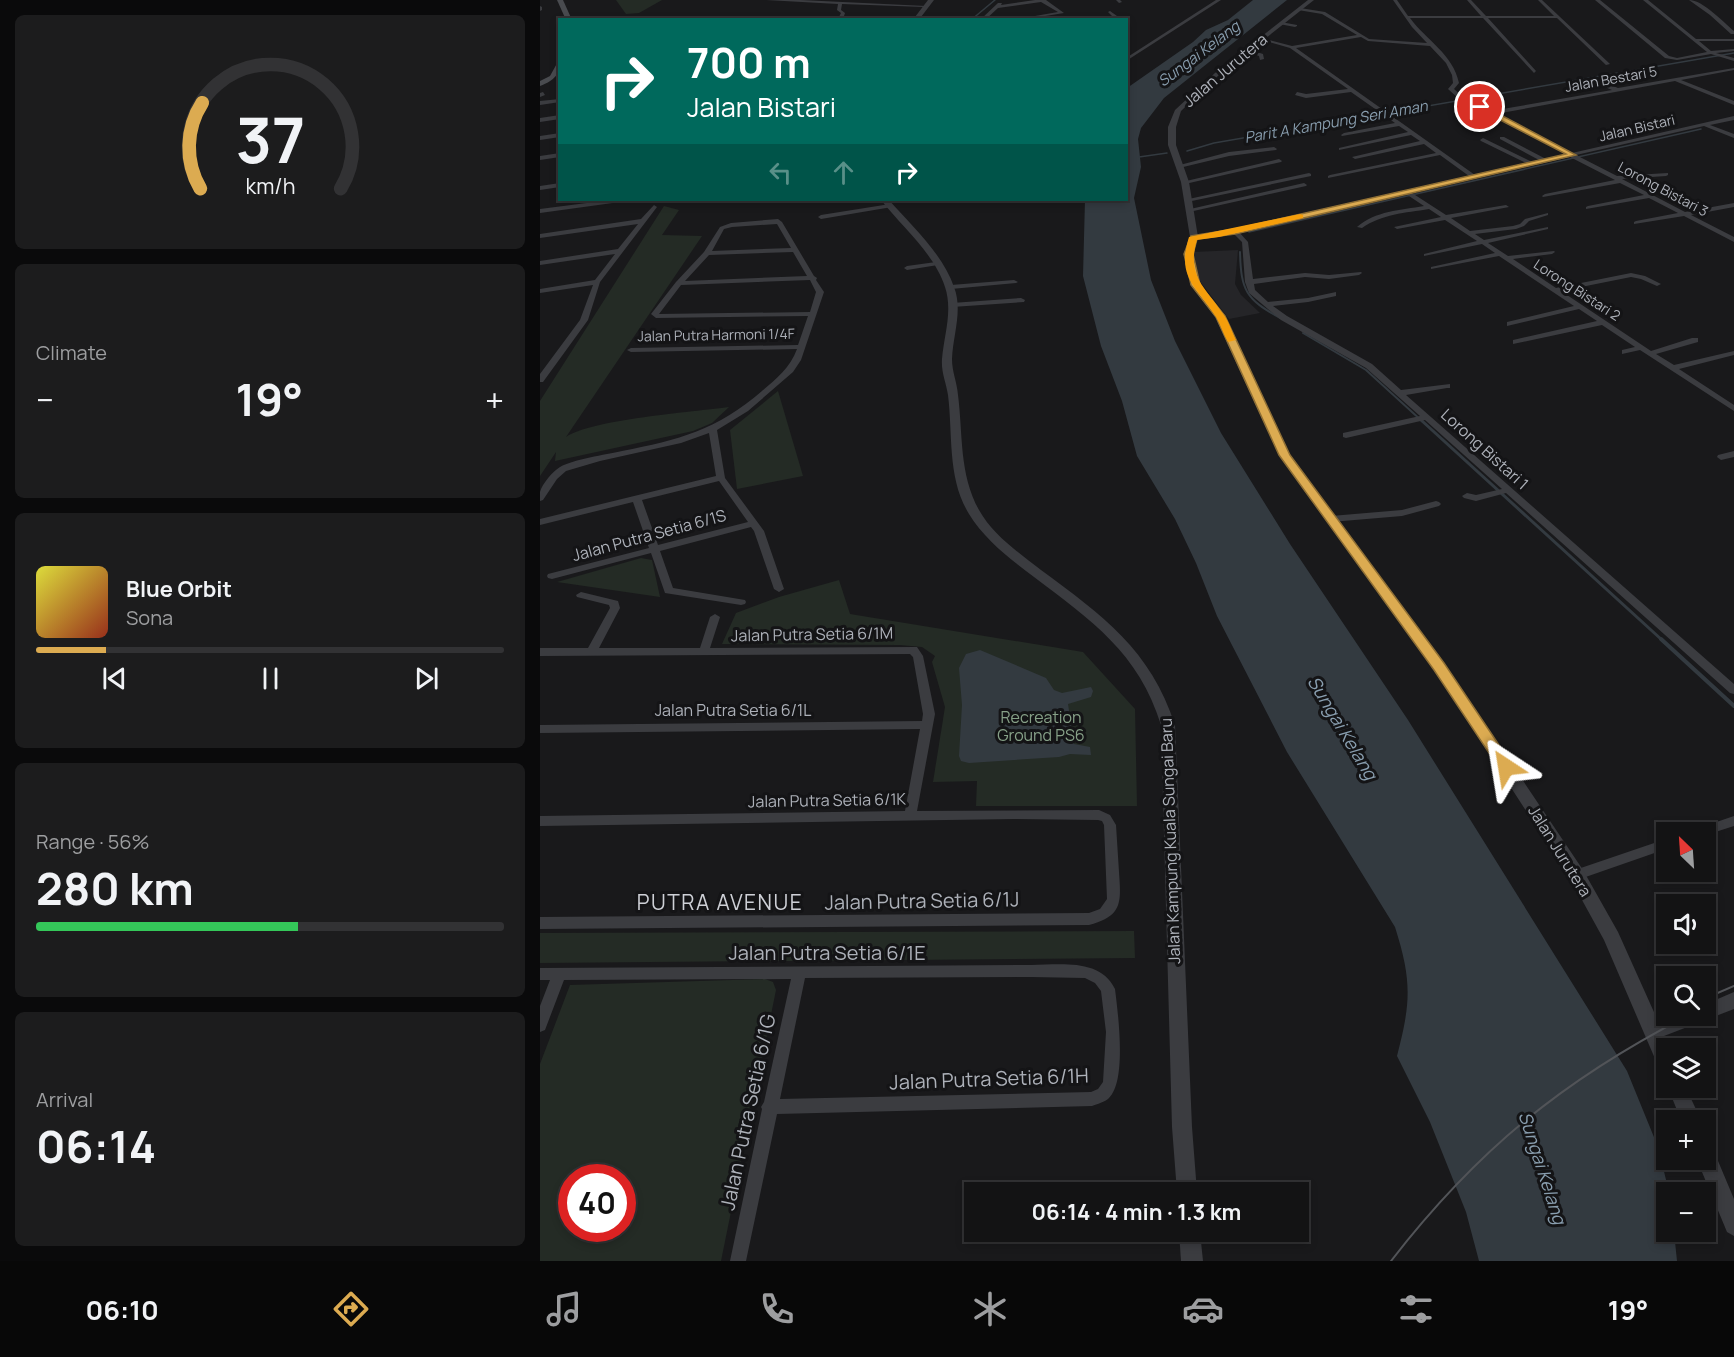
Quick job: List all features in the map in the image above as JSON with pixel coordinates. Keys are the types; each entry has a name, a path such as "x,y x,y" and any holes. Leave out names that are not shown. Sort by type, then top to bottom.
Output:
{"main road":[{"path":"560,0 568,18"},
{"path":"541,90 553,77 558,65"},
{"path":"541,90 558,81"}],"street":[{"path":"768,0 924,6"},
{"path":"919,18 924,6 931,0"},
{"path":"984,18 1005,0"},
{"path":"996,7 1043,0 1062,13 1035,17"},
{"path":"1128,59 1219,0"},
{"name":"Jalan Jurutera","path":"1311,0 1260,39 1178,110 1172,127 1172,145 1185,182 1194,237 1188,254 1196,285 1220,316 1285,455 1439,666 1577,875 1612,937 1656,1038"},
{"path":"1395,0 1433,45"},
{"path":"1469,0 1534,72"},
{"path":"1540,0 1608,64"},
{"path":"1596,0 1667,57 1677,59 1734,50"},
{"path":"1645,0 1710,53 1734,60"},
{"path":"1691,0 1712,14 1733,33"},
{"path":"780,7 788,2"},
{"path":"820,18 841,18 843,13 839,10 840,3"},
{"path":"1300,9 1323,13 1368,40 1433,45"},
{"path":"1110,12 1115,16 1112,18"},
{"path":"1407,17 1558,17"},
{"path":"1281,23 1295,26"},
{"path":"1294,48 1360,36"},
{"path":"1260,39 1294,48 1362,43"},
{"path":"1695,40 1734,40"},
{"name":"Lorong Bistari 3","path":"1433,45 1456,75 1456,82 1451,89 1460,97 1734,240"},
{"path":"1294,48 1474,177"},
{"path":"1247,50 1261,55 1262,59"},
{"name":"Jalan Bestari 5","path":"1491,113 1733,69"},
{"path":"1593,80 1618,90"},
{"path":"1676,80 1734,104"},
{"path":"1297,94 1309,96 1352,90"},
{"path":"540,103 558,100"},
{"path":"540,120 558,117"},
{"name":"Jalan Bistari","path":"1194,237 1235,231 1410,194 1545,161 1577,157 1734,118"},
{"path":"1344,135 1400,124"},
{"path":"1705,124 1734,136"},
{"path":"1341,149 1411,133"},
{"path":"540,138 558,135"},
{"path":"1502,138 1545,161"},
{"path":"1354,155 1423,141"},
{"path":"1483,141 1532,164"},
{"path":"1179,166 1229,154 1274,148"},
{"path":"1330,177 1439,154"},
{"path":"540,158 558,155"},
{"path":"1185,182 1278,161"},
{"path":"1545,196 1619,179 1666,174"},
{"path":"1188,205 1250,187 1309,175"},
{"path":"540,188 558,185"},
{"path":"1188,205 1260,195 1304,185"},
{"path":"1250,187 1260,195"},
{"name":"Lorong Bistari 2","path":"1410,194 1734,409"},
{"path":"1588,208 1651,196"},
{"path":"540,211 613,201"},
{"path":"821,217 888,203"},
{"name":"Jalan Kampung Kuala Sungai Baru","path":"888,203 936,264 951,287 952,305 947,368 953,394 961,482 968,500 980,521 997,541 1100,621 1118,639 1135,658 1164,707 1168,725 1182,1127 1186,1182"},
{"path":"1636,223 1734,205"},
{"path":"540,380 584,320 597,282 654,207"},
{"path":"1360,227 1383,216 1430,207"},
{"path":"1397,227 1506,207"},
{"path":"1470,233 1514,228 1527,220 1546,214"},
{"path":"540,236 643,221"},
{"path":"540,498 554,477 563,469 692,437 713,429 732,418 790,370 802,347 813,314 820,292 814,278 778,222 725,225 707,253 678,283 656,314 660,317 813,314"},
{"path":"1426,255 1546,228"},
{"path":"1235,231 1245,242 1249,282 1305,275 1329,277 1359,273"},
{"path":"707,253 795,250"},
{"path":"540,263 621,251"},
{"path":"1433,267 1503,256 1552,252"},
{"path":"908,268 936,264"},
{"path":"1556,290 1632,275 1657,284"},
{"path":"678,283 814,278"},
{"path":"540,291 597,282"},
{"path":"951,287 1014,282"},
{"name":"Lorong Bistari 1","path":"1249,282 1252,291 1284,318 1370,366 1401,393 1420,418 1734,690"},
{"path":"1266,304 1308,300 1333,294"},
{"path":"952,305 1021,300"},
{"path":"1510,324 1580,307"},
{"path":"1516,342 1604,322"},
{"path":"1651,353 1695,340"},
{"name":"Jalan Putra Harmoni 1/4F","path":"631,350 802,347"},
{"path":"1624,352 1642,347"},
{"path":"1673,368 1734,352"},
{"path":"1401,393 1447,386"},
{"path":"1718,398 1734,400"},
{"path":"1346,435 1420,418"},
{"path":"713,429 721,478 754,522 779,589"},
{"path":"1721,457 1734,454"},
{"path":"540,522 721,478"},
{"path":"1467,496 1476,498 1504,490"},
{"path":"637,499 669,591 741,602"},
{"path":"1331,519 1402,513 1436,504"},
{"name":"Jalan Putra Setia 6/1S","path":"552,576 754,522"},
{"path":"581,595 609,600 614,603 615,608 592,651"},
{"path":"704,651 715,617"},
{"name":"Jalan Putra Setia 6/1M","path":"540,652 913,650 918,656 929,714 910,816"},
{"name":"Jalan Putra Setia 6/1L","path":"540,729 926,725"},
{"name":"Jalan Putra Setia 6/1K","path":"540,821 1014,814 1099,815 1106,818 1110,825"},
{"path":"1716,827 1734,821"},
{"name":"Jalan Putra Setia 6/1J","path":"540,923 1089,919 1100,916 1110,909 1114,899 1110,825"},
{"path":"1577,875 1656,847"},
{"name":"Jalan Putra Setia 6/1G","path":"738,1261 799,972"},
{"name":"Jalan Putra Setia 6/1E","path":"540,974 1088,972 1100,979 1108,989"},
{"path":"540,1025 559,974"},
{"name":"Jalan Putra Setia 6/1H","path":"769,1107 1092,1099 1103,1094 1110,1084 1113,1032 1108,989"},
{"path":"1716,1008 1734,1000"},
{"path":"1653,1031 1667,1026"},
{"path":"1712,1170 1734,1225"},
{"path":"1191,1242 1192,1261"}],"shaded area":[{"path":"1238,250 1235,284 1241,295 1260,313 1229,319 1199,280 1191,258 1193,252"}],"green space":[{"path":"616,0 662,0 639,13 626,14"},
{"path":"664,206 679,210 662,235 702,236 566,437 598,425 729,407 712,423 693,431 555,461 556,452 540,476 540,401"},
{"path":"778,391 803,476 737,489 730,430"},
{"path":"641,558 652,560 660,597 557,582"},
{"name":"Recreation Ground PS6","path":"839,580 850,614 1083,652 1135,709 1137,806 976,806 977,781 933,782 945,707 932,662 935,656 922,647 722,644 736,613 779,597"},
{"path":"1134,931 1135,958 540,963 540,933"},
{"path":"765,979 773,982 776,990 721,1261 540,1261 540,1064 570,985"}],"water":[{"name":"Sungai Kelang","path":"1253,0 1287,0 1164,98 1141,128 1138,139 1141,167 1134,198 1151,280 1175,341 1221,433 1290,544 1408,720 1627,1071 1656,1142 1656,1170 1664,1170 1667,1182 1656,1182 1656,1242 1675,1242 1677,1261 1479,1261 1466,1212 1430,1122 1397,1056 1405,1021 1408,992 1401,946 1395,927 1287,752 1217,616 1175,519 1137,456 1122,401 1101,346 1083,276 1085,201 1128,201 1128,87 1193,42 1206,30 1228,20"},
{"path":"980,650 1046,678 1054,690 1062,693 1091,687 1093,691 1091,697 1068,704 1074,744 1090,747 1091,755 1070,754 1059,757 969,763 961,761 959,756 962,705 959,668 966,654"}],"waterway":[{"path":"973,18 995,0"},
{"name":"Parit A Kampung Seri Aman","path":"1187,151 1214,143 1734,53"},
{"path":"1249,232 1701,129"},
{"name":"Parit A Kampung Seri Aman","path":"1139,157 1167,153"},
{"path":"1240,252 1242,276 1248,292 1260,305 1280,318"},
{"path":"1303,333 1366,370 1423,422"},
{"path":"1421,420 1662,640"},
{"path":"1661,639 1734,706"}],"tram line":[{"path":"1716,994 1734,986"},
{"path":"1391,1261 1456,1185 1524,1121 1600,1066 1668,1026"}],"slow traffic":[{"path":"1231,340 1220,316 1196,285 1188,254 1194,237 1204,237 1300,216"}],"district":[{"name":"PUTRA AVENUE","path":"720,903"}],"route":[{"path":"1480,107 1573,155 1235,231 1194,237 1188,254 1196,285 1220,316 1285,455 1439,666 1506,767"}]}
